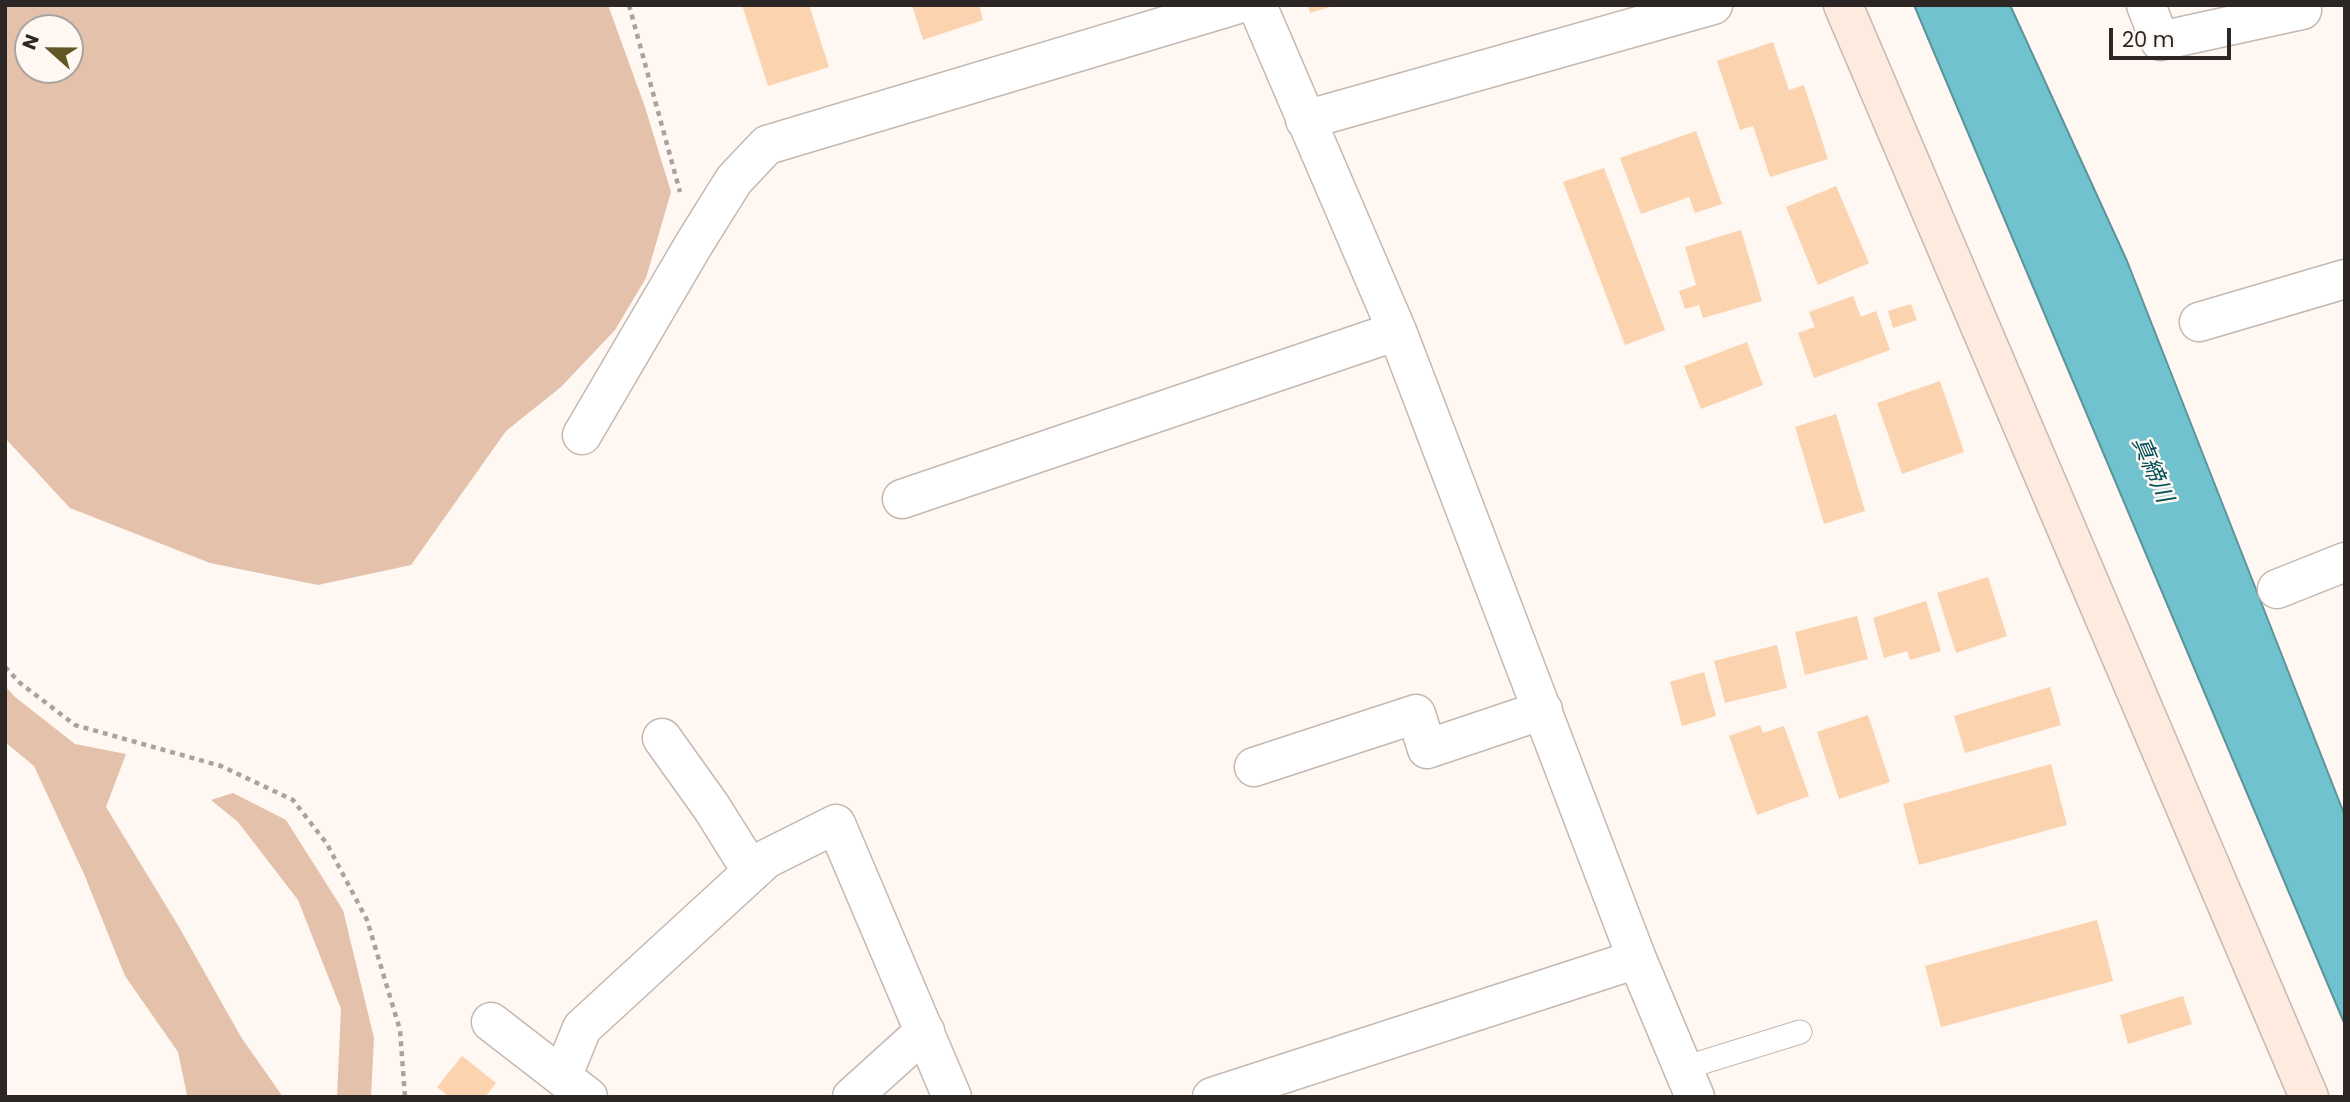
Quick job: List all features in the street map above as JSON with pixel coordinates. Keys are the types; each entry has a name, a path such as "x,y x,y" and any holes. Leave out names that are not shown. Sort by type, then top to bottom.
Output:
{"street":[{"path":"582,435 734,180 767,145 1235,5"},
{"path":"1258,5 1397,331 1637,959 1690,1082"},
{"path":"1305,120 1713,5"},
{"path":"1843,5 2309,1097"},
{"path":"2146,5 2160,41 2302,10 2301,5"},
{"path":"2199,322 2345,279"},
{"path":"902,499 1397,331"},
{"path":"2277,590 2345,562"},
{"path":"1254,767 1416,714 1427,749 1543,710"},
{"path":"662,738 712,808 752,872"},
{"path":"575,1087 582,1028 766,859 836,824 952,1097"},
{"path":"1212,1097 1637,959"},
{"path":"491,1022 575,1087"},
{"path":"852,1097 925,1031"}],"lane":[{"path":"1690,1082 1800,1032"}],"path":[{"path":"629,5 694,244"},
{"path":"5,667 20,683 75,725 221,766 293,800 327,844 367,920 400,1030 405,1097"}],"shaded area":[{"path":"5,5 608,5 645,107 671,192 646,278 615,330 561,387 506,431 411,565 318,585 210,563 70,508 5,438"},
{"path":"5,686 75,744 126,754 106,807 179,927 241,1037 283,1097 184,1097 187,1095 178,1052 125,976 84,874 34,766 5,742"},
{"path":"233,793 286,820 343,910 374,1038 371,1097 337,1097 341,1009 298,900 238,822 211,800"}],"water":[{"name":"真締川","path":"1914,5 2010,5 2127,261 2345,816 2345,1025"}],"building":[{"path":"742,5 809,5 829,67 768,86"},
{"path":"912,5 979,5 983,20 923,40"},
{"path":"1308,5 1333,5 1333,6 1310,13"},
{"path":"1773,42 1789,90 1804,85 1828,159 1770,177 1753,126 1740,130 1717,61"},
{"path":"1696,131 1722,204 1695,213 1689,197 1641,214 1620,158"},
{"path":"1604,168 1665,330 1625,345 1563,182"},
{"path":"1836,186 1869,263 1818,285 1786,207"},
{"path":"1741,230 1762,301 1703,318 1699,305 1685,309 1679,291 1696,285 1685,247"},
{"path":"1853,296 1861,317 1876,311 1890,350 1814,378 1798,333 1815,327 1809,312"},
{"path":"1911,304 1917,320 1893,328 1888,311"},
{"path":"1747,342 1763,385 1701,409 1684,366"},
{"path":"1940,381 1964,452 1902,474 1877,403"},
{"path":"1836,414 1865,511 1824,524 1795,427"},
{"path":"1988,577 2007,636 1956,653 1937,593"},
{"path":"1926,601 1941,651 1910,660 1907,651 1884,658 1873,618"},
{"path":"1857,616 1868,659 1805,675 1795,632"},
{"path":"1777,645 1787,688 1725,703 1714,661"},
{"path":"1704,672 1716,716 1682,726 1670,682"},
{"path":"2050,687 2061,725 1965,753 1954,716"},
{"path":"1868,715 1890,782 1839,799 1817,732"},
{"path":"1760,725 1763,733 1784,726 1809,796 1757,815 1729,736"},
{"path":"2051,764 2067,825 1919,865 1903,804"},
{"path":"2097,920 2113,981 1941,1027 1925,966"},
{"path":"2183,996 2192,1024 2128,1044 2120,1015"},
{"path":"462,1056 496,1083 485,1097 449,1097 437,1087"}]}
